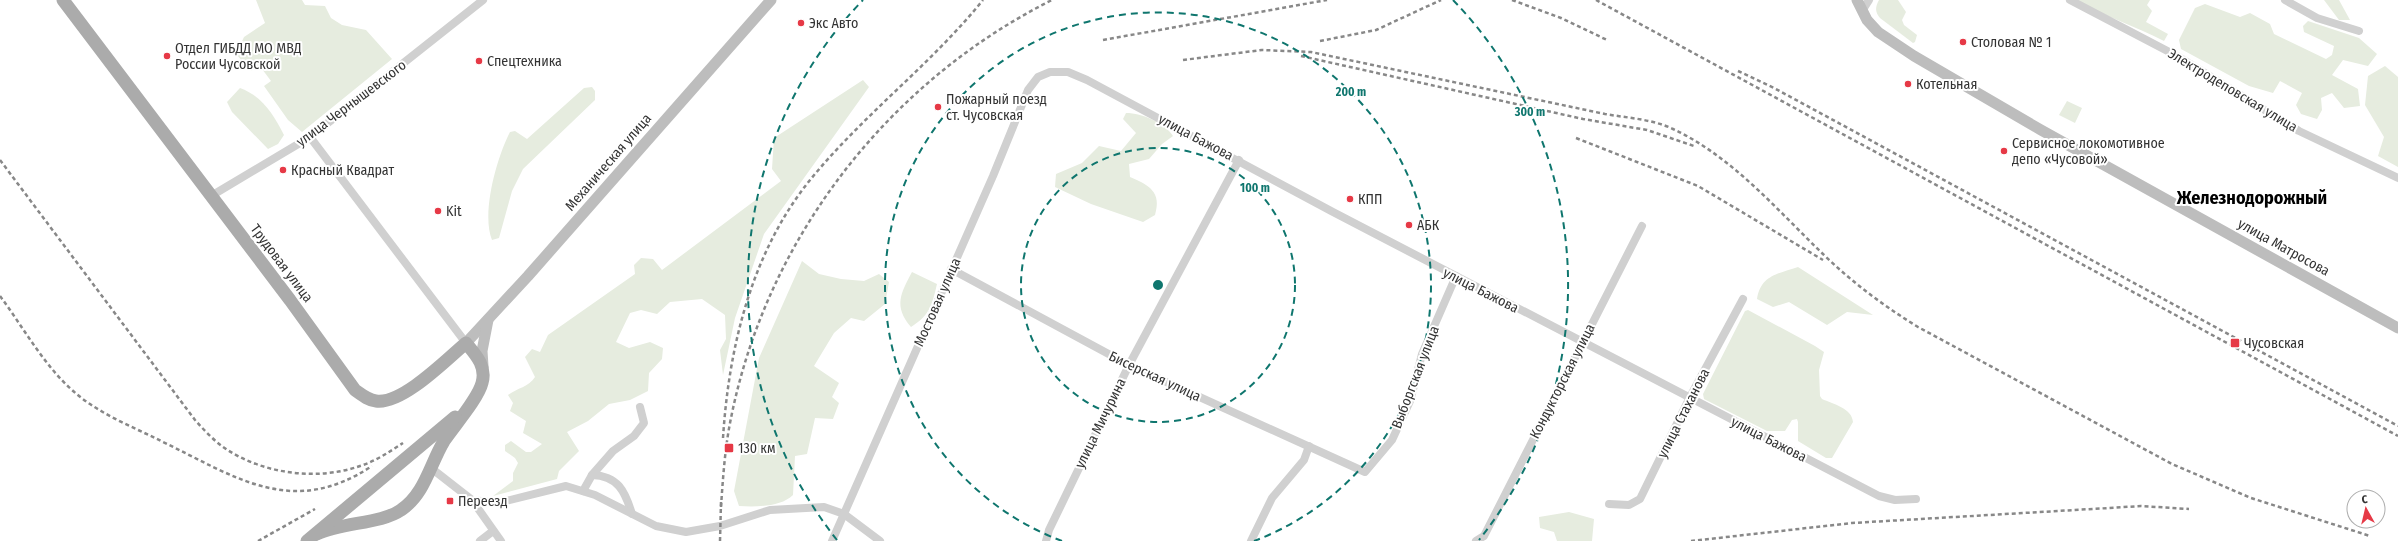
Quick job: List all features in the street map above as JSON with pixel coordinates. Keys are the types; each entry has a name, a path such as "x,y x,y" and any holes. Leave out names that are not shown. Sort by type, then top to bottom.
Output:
{"main road":[{"name":"Трудовая улица","path":"63,0 355,390 366,399 377,402 399,396 466,343"},
{"path":"312,537 337,526 396,513 416,496 443,443 482,383 483,371 481,362 466,343"},
{"path":"312,537 425,443 473,398"}],"street":[{"name":"улица Чернышевского","path":"211,196 310,137 483,0"},
{"name":"Механическая улица","path":"466,343 528,276 771,0"},
{"name":"улица Матросова","path":"1857,0 1862,11 1878,32 1914,56 2041,130 2398,328"},
{"path":"1862,11 1869,0"},
{"name":"Электродеповская улица","path":"2070,0 2177,56 2299,131 2398,178"},
{"path":"2285,0 2317,18 2359,31"},
{"name":"улица Бажова","path":"1050,72 1068,72 1087,80 1690,399 1879,496 1895,500 1916,499"},
{"name":"Мостовая улица","path":"832,541 993,176 1028,90 1038,77 1050,72"},
{"path":"310,137 466,343"},
{"name":"улица Мичурина","path":"1046,541 1049,530 1128,364 1239,160"},
{"name":"Кондукторская улица","path":"1476,541 1484,536 1642,226"},
{"name":"Бисерская улица","path":"951,269 1128,364 1365,472"},
{"name":"Выборгская улица","path":"1365,472 1392,440 1410,401 1422,354 1456,276"},
{"name":"улица Стаханова","path":"1609,504 1629,505 1640,499 1690,399 1743,299"},
{"path":"483,371 482,345 489,318"},
{"path":"583,491 592,475 614,451 634,436 644,423 640,407"},
{"path":"1251,541 1272,498 1304,460 1309,446"},
{"path":"431,468 472,500 501,541"},
{"path":"592,475 606,475 621,487 632,514"},
{"path":"472,500 498,503 566,486 583,491 656,526 686,532 720,526 770,510 824,507 844,514 880,541"},
{"path":"480,541 493,531"}],"shaded area":[{"path":"256,0 302,0 305,5 325,6 331,18 342,25 366,30 392,59 302,132 288,120 264,86 271,81 259,65 251,71 236,54 244,37 265,23"},
{"path":"1879,0 1898,0 1906,12 1902,20 1904,25 1917,35 1915,42 1913,43 1880,18 1876,9"},
{"path":"2078,0 2150,0 2147,5 2152,11 2146,22 2168,34 2164,41 2098,11"},
{"path":"2324,0 2339,0 2350,20 2339,20"},
{"path":"2205,4 2240,17 2250,13 2270,24 2274,34 2326,59 2332,55 2334,46 2304,32 2303,26 2308,21 2359,38 2377,54 2368,66 2343,60 2332,75 2358,89 2360,106 2344,108 2332,93 2321,98 2322,110 2317,119 2301,114 2296,105 2302,93 2280,81 2273,93 2249,86 2181,49 2179,40 2195,8"},
{"path":"2385,66 2398,77 2398,167 2378,156 2384,137 2365,105 2368,76"},
{"path":"863,80 869,87 764,234 735,318 723,375 720,350 726,339 725,315 702,299 670,302 657,314 641,310 630,313 616,342 629,348 650,342 663,348 662,359 649,373 648,391 630,400 609,404 588,421 567,432 579,451 559,471 557,479 493,496 513,481 513,473 518,463 515,458 505,451 505,445 511,441 526,452 531,452 542,444 523,433 526,421 510,411 513,403 508,395 530,383 535,377 525,357 532,349 540,352 548,335 635,274 634,265 641,258 653,259 662,270 781,181 772,169 774,138"},
{"path":"592,87 595,91 595,100 523,169 512,191 499,238 492,240 489,229 489,201 500,156 510,132 515,131 527,139 584,88"},
{"path":"240,88 248,91 261,101 276,120 284,135 278,144 268,149 232,112 227,102"},
{"path":"2067,101 2082,108 2075,123 2059,115"},
{"path":"1126,113 1146,117 1159,123 1173,136 1162,144 1149,159 1129,164 1130,177 1148,186 1152,190 1157,200 1155,215 1143,222 1091,204 1055,187 1056,174 1082,163 1099,146 1121,151 1136,133 1123,119"},
{"path":"802,261 819,274 841,279 864,281 879,274 889,282 885,304 864,321 851,318 834,333 814,366 839,383 832,397 839,403 833,419 815,418 807,454 795,456 793,495 782,502 775,504 739,506 734,491 759,358"},
{"path":"1798,267 1873,315 1847,312 1827,325 1789,302 1773,307 1757,299 1759,291 1766,280 1777,274"},
{"path":"912,272 937,284 932,304 926,314 911,327 902,312 901,300 902,293"},
{"path":"1748,310 1824,352 1819,370 1820,396 1822,399 1846,410 1852,417 1853,422 1832,458 1826,458 1798,441 1797,419 1792,420 1785,431 1767,431 1704,399 1703,394 1745,311"},
{"path":"1569,512 1594,519 1592,541 1557,541 1554,532 1540,528 1539,517"}],"railway":[{"path":"723,438 731,367 738,332 748,298 760,265 775,233 793,202 835,151 943,45 983,0"},
{"path":"721,507 724,462 729,429 748,352 773,288 805,228 844,172 888,121 938,75 993,34 1052,0"},
{"path":"1103,40 1327,0"},
{"path":"1320,41 1376,30 1441,0"},
{"path":"1512,0 1561,18 1607,40"},
{"path":"1596,0 2398,436"},
{"path":"1183,60 1262,50 1311,52 1605,114 1648,121 1673,129 1715,154 1735,170 1772,203 1846,275 1893,311 1918,327 2172,464 2251,498 2370,536"},
{"path":"1301,56 1583,119 1647,130 1694,146"},
{"path":"1738,71 1774,88 2398,426"},
{"path":"1576,138 1698,186 1823,260"},
{"path":"0,160 195,420 213,439 226,449 241,458 257,464 274,469 309,474 343,471 360,466 377,459 403,443"},
{"path":"0,296 52,369 72,390 92,406 214,468 240,479 265,487 290,491 316,490 343,482 372,466"},
{"path":"720,541 721,502"},
{"path":"1691,541 1852,523 2141,506 2189,509"},
{"path":"258,541 315,509"}],"place":[{"name":"Экс Авто","path":"801,23"},
{"name":"Столовая № 1","path":"1963,42"},
{"name":"Отдел ГИБДД МО МВД России Чусовской","path":"167,56"},
{"name":"Спецтехника","path":"479,61"},
{"name":"Котельная","path":"1908,84"},
{"name":"Пожарный поезд ст. Чусовская","path":"938,107"},
{"name":"Сервисное локомотивное депо «Чусовой»","path":"2004,151"},
{"name":"Красный Квадрат","path":"283,170"},
{"name":"КПП","path":"1350,199"},
{"name":"Kit","path":"438,211"},
{"name":"АБК","path":"1409,225"},
{"name":"Чусовская","path":"2235,343"},
{"name":"130 км","path":"729,448"},
{"name":"Переезд","path":"450,501"}],"district":[{"name":"Железнодорожный","path":"2252,198"}]}
